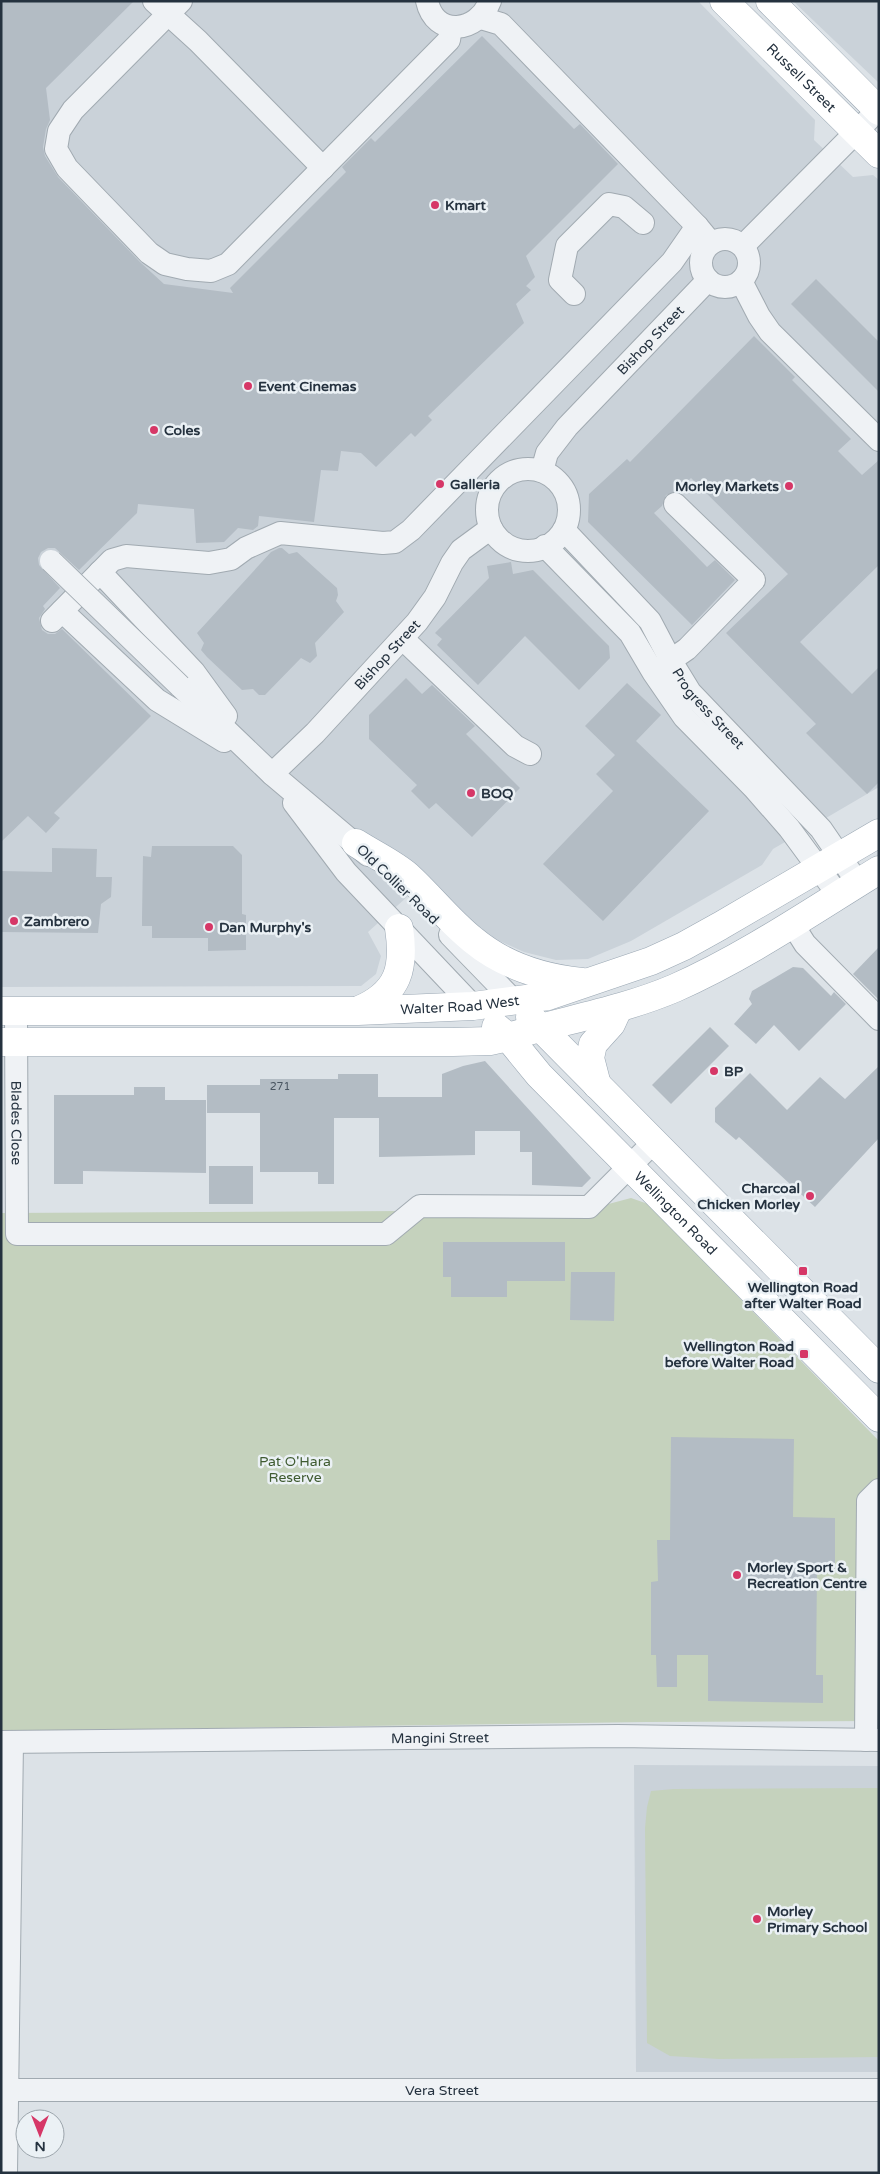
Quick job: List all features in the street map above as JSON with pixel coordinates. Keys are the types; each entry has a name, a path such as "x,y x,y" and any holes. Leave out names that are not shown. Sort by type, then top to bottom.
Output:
{"main road":[{"name":"Russell Street","path":"724,1 879,154"},
{"path":"771,2 878,110"},
{"name":"Walter Road West","path":"9,1012 358,1011 473,1006 516,1002 548,996 651,961 684,946 879,833"},
{"path":"356,843 406,875 472,940 486,950 500,958 539,974 555,979 588,983"},
{"path":"9,1042 453,1042 508,1037 540,1027 618,1008 674,988 728,962 794,925 859,883"},
{"path":"358,1011 376,1003 390,989 400,970 402,951 399,928"},
{"path":"516,1002 653,1143 879,1369"},
{"name":"Wellington Road","path":"473,1006 508,1037 539,1075 879,1418"},
{"path":"597,1085 590,1058 593,1044 610,1024 618,1008"}],"street":[{"path":"427,1 433,15 441,22 451,26 467,26 485,10 501,24 704,235 724,238 743,246 747,251 749,264 748,270 741,281 728,286 721,286 708,280 701,261 704,235"},
{"path":"323,168 168,5 73,110 59,131 56,149 67,168 149,253 165,264 187,269 210,271 228,264 323,168 449,40 451,26"},
{"path":"743,246 878,110"},
{"path":"574,294 560,280 567,246 609,204 624,207 643,223"},
{"path":"266,769 157,700 57,616 112,560 126,556 210,563 231,559 246,548 280,533 384,543 395,542 411,530 672,262 704,235"},
{"name":"Bishop Street","path":"542,471 547,453 567,427 708,280"},
{"path":"741,281 759,316 770,332 879,440"},
{"path":"520,469 542,471 551,476 565,491 568,502 568,521 564,530 545,546 536,550 520,551 505,544 491,528 487,507 489,496 497,483 510,473 520,469"},
{"path":"662,667 687,649 754,580 675,504"},
{"name":"Bishop Street","path":"266,769 315,733 403,639 436,597 452,563 461,550 491,528"},
{"name":"Progress Street","path":"564,530 650,621 662,667"},
{"name":"Progress Street","path":"545,546 662,667 690,692 821,829 830,862 859,883"},
{"name":"Old Collier Road","path":"51,561 266,769 356,843 516,1002"},
{"path":"100,572 194,672 266,769"},
{"path":"403,639 516,746 530,754"},
{"name":"Old Collier Road","path":"266,769 346,872 473,1006"},
{"path":"794,925 805,944 879,1018"},
{"name":"Blades Close","path":"9,1012 9,1132 16,1234 386,1234 420,1206 589,1207 630,1166"},
{"path":"630,1166 653,1143"},
{"path":"872,1740 873,1496"},
{"name":"Mangini Street","path":"7,1742 618,1736 872,1740"},
{"path":"6,2173 7,1742"},
{"name":"Vera Street","path":"6,2090 879,2090"}],"shaded area":[{"name":"Galleria","path":"1,1 698,1 815,120 814,140 853,177 873,175 879,180 879,787 773,849 762,865 631,941 588,959 556,960 524,952 491,937 461,912 427,879 368,932 381,956 376,974 361,986 1,987"},
{"path":"793,1 879,1 879,83"},
{"name":"Morley Primary School","path":"634,1765 879,1766 879,2072 636,2072"}],"green space":[{"name":"Pat O'Hara Reserve","path":"631,1198 648,1204 879,1441 879,1721 646,1722 1,1731 1,1213 586,1210"},
{"name":"Morley Primary School","path":"879,1788 879,2057 719,2059 670,2056 647,2043 645,1828 651,1791 674,1789"}],"building":[{"path":"1,1 134,1 46,88 50,120 46,129 43,147 45,156 58,177 140,262 164,284 233,293 230,288 346,172 342,167 371,138 375,142 482,36 574,129 580,124 618,164 526,256 535,277 526,286 531,290 516,304 524,323 428,416 432,420 415,437 411,433 376,467 361,453 341,451 338,471 321,470 314,522 259,516 258,526 253,530 238,528 224,542 196,543 194,509 138,504 137,513 79,570 55,548 48,548 41,552 38,558 39,565 60,588 43,606 45,609 39,618 42,630 48,634 55,634 62,629 151,716 54,813 60,818 46,833 28,816 1,842"},
{"path":"816,279 879,342 879,392 791,304"},
{"name":"Morley Markets","path":"754,336 795,377 792,380 851,439 838,451 862,475 879,460 879,565 800,642 852,694 879,667 879,782 867,794 806,733 816,724 726,633 788,574 691,478 678,491 666,495 662,506 654,513 707,567 715,560 735,580 692,625 588,522 589,494 627,459 630,462"},
{"path":"282,548 289,554 297,552 337,588 338,595 336,601 344,612 315,643 317,656 310,663 301,658 265,695 259,695 253,689 242,690 207,657 201,650 204,643 197,633 271,552"},
{"path":"511,562 513,574 533,570 609,646 610,658 579,690 525,636 478,685 437,645 442,639 435,633 489,578 487,566"},
{"path":"406,678 422,694 432,685 475,726 466,734 520,788 472,837 436,803 429,809 411,791 417,785 369,739 369,715"},
{"path":"627,683 661,715 636,741 709,811 603,921 543,864 613,791 596,774 615,755 585,726"},
{"path":"152,846 233,846 242,855 242,914 246,915 246,950 208,951 208,938 152,938 152,926 142,926 142,918 143,856 151,857"},
{"path":"52,848 97,849 96,877 112,877 111,897 101,904 98,933 1,932 1,871 52,872"},
{"path":"879,947 879,1000 853,974"},
{"path":"793,967 803,968 831,996 834,992 846,1004 799,1051 774,1025 756,1044 734,1024 752,1004 749,999 752,991"},
{"path":"710,1027 729,1046 671,1104 652,1085"},
{"path":"485,1061 591,1178 582,1187 532,1185 532,1152 520,1152 520,1131 475,1131 475,1155 379,1157 379,1118 334,1118 334,1184 318,1184 318,1172 260,1172 260,1113 207,1113 207,1085 260,1085 260,1079 338,1079 338,1074 378,1074 378,1097 442,1097 442,1074 463,1066"},
{"path":"879,1066 879,1138 815,1207 739,1137 736,1140 715,1122 715,1108 750,1073 787,1110 820,1077 845,1099"},
{"path":"134,1087 165,1087 165,1100 206,1100 206,1173 83,1171 83,1184 54,1184 54,1095 134,1095"},
{"path":"209,1166 253,1166 253,1204 209,1204"},
{"path":"443,1242 565,1242 565,1281 507,1281 507,1297 451,1297 451,1277 443,1277"},
{"path":"571,1272 615,1272 614,1321 570,1320"},
{"name":"Morley Sport & Recreation Centre","path":"671,1437 794,1439 793,1517 835,1518 835,1569 817,1569 816,1675 823,1675 823,1703 708,1701 708,1655 677,1655 677,1687 657,1687 656,1655 651,1655 651,1582 658,1581 657,1540 670,1540"}],"place":[{"name":"Kmart","path":"435,205"},
{"name":"Event Cinemas","path":"248,386"},
{"name":"Coles","path":"154,430"},
{"name":"Galleria","path":"440,484"},
{"name":"Morley Markets","path":"789,486"},
{"name":"BOQ","path":"471,793"},
{"name":"Zambrero","path":"14,921"},
{"name":"Dan Murphy's","path":"209,927"},
{"name":"BP","path":"714,1071"},
{"name":"Charcoal Chicken Morley","path":"810,1196"},
{"name":"Wellington Road after Walter Road","path":"803,1271"},
{"name":"Wellington Road before Walter Road","path":"804,1354"},
{"name":"Morley Sport & Recreation Centre","path":"737,1575"},
{"name":"Morley Primary School","path":"757,1919"}]}
